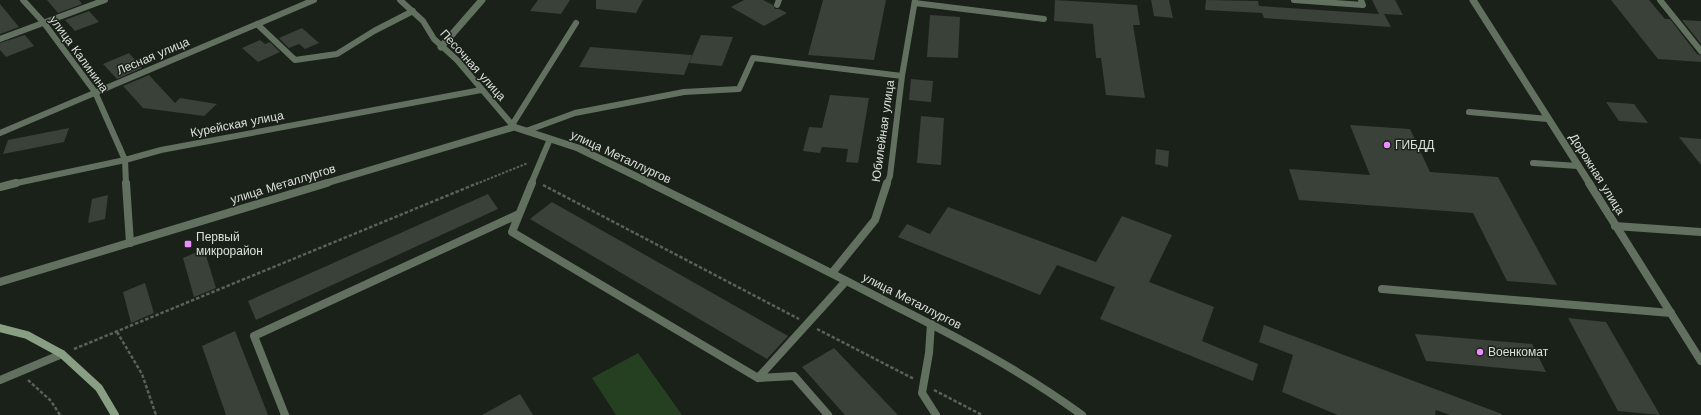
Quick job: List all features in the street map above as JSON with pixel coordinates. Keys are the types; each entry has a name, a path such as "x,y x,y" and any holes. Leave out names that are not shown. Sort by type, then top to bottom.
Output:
{"main road":[{"path":"0,328 27,336 62,354 99,388 115,415"}],"street":[{"path":"441,47 482,0"},
{"name":"Дорожная улица","path":"1473,0 1701,361"},
{"name":"улица Металлургов","path":"0,282 513,126 578,148 832,273 966,342 1048,390 1082,415"}],"lane":[{"name":"улица Калинина","path":"22,0 44,23 95,92 125,160 130,243"},
{"path":"0,39 105,0"},
{"name":"Лесная улица","path":"0,133 314,0"},
{"name":"Песочная улица","path":"400,0 423,21 441,47 457,60 513,126"},
{"path":"1294,0 1363,5 1361,0"},
{"path":"1660,0 1701,51"},
{"path":"915,1 1044,19"},
{"name":"Юбилейная улица","path":"832,273 875,220 890,176 902,76 915,1"},
{"path":"257,24 295,60 337,54 374,31 413,11"},
{"path":"513,126 576,23"},
{"path":"526,131 575,113 684,92 739,88 753,58 902,76"},
{"name":"Курейская улица","path":"0,187 125,160 161,150 481,90"},
{"path":"1469,112 1548,119"},
{"path":"550,139 512,232 758,378 794,376 828,415"},
{"path":"1533,163 1578,166"},
{"path":"285,415 254,336 519,214"},
{"path":"1615,226 1701,232"},
{"path":"758,378 846,281"},
{"path":"1382,289 1671,313"},
{"path":"931,324 929,353 922,393 936,415"},
{"path":"0,380 62,354"}],"path":[{"path":"62,354 543,157"},
{"path":"533,180 982,415"},
{"path":"117,332 142,374 156,415"},
{"path":"19,372 51,400 60,415"}],"green space":[{"path":"638,353 682,415 616,415 592,378"}],"building":[{"path":"47,0 79,0 82,4 58,13"},
{"path":"538,0 570,0 561,14 530,11"},
{"path":"596,0 643,0 636,13 596,9"},
{"path":"744,0 763,0 773,5 775,9 779,9 787,13 764,26 731,7"},
{"path":"823,0 886,0 874,60 808,55"},
{"path":"1055,0 1137,5 1140,25 1133,25 1145,98 1106,95 1101,58 1096,58 1093,24 1054,21"},
{"path":"1151,0 1169,0 1173,18 1154,16"},
{"path":"1206,0 1258,1 1259,6 1379,14 1372,0 1395,0 1403,15 1384,14 1391,27 1264,18 1262,13 1205,10"},
{"path":"1611,0 1649,0 1665,19 1670,19 1697,54 1701,55 1701,62 1658,59"},
{"path":"0,4 19,27 0,34"},
{"path":"89,11 99,22 75,31 65,20"},
{"path":"930,15 960,17 958,58 927,57"},
{"path":"1682,20 1701,21 1701,44"},
{"path":"302,28 319,43 305,49 299,44 289,48 279,38"},
{"path":"25,35 34,46 6,57 0,50 0,43"},
{"path":"701,35 733,37 722,66 689,63"},
{"path":"260,40 265,44 270,42 280,52 258,62 242,48"},
{"path":"590,47 692,55 684,75 579,67"},
{"path":"129,53 142,68 117,79 103,64"},
{"path":"149,75 175,103 180,98 217,104 204,116 143,108 123,86"},
{"path":"911,79 933,81 931,102 909,100"},
{"path":"830,95 869,98 858,163 846,162 848,149 822,147 820,153 803,151 809,127 822,128"},
{"path":"1606,102 1634,104 1648,123 1619,121"},
{"path":"921,116 944,118 941,165 917,163"},
{"path":"1350,125 1410,129 1430,172 1498,177 1557,285 1507,281 1473,213 1299,200 1289,169 1370,175"},
{"path":"69,128 64,142 3,154 8,140"},
{"path":"1679,137 1701,139 1701,165"},
{"path":"1156,149 1169,151 1168,167 1155,164"},
{"path":"488,194 498,209 256,320 248,301"},
{"path":"108,195 105,219 88,223 92,199"},
{"path":"552,202 788,336 767,359 530,219"},
{"path":"948,207 1096,262 1122,216 1172,235 1149,282 1214,307 1202,341 1258,364 1253,381 1100,319 1115,287 1057,265 1040,295 898,237 907,224 930,234"},
{"path":"204,249 216,288 194,297 183,258"},
{"path":"145,283 154,313 131,323 123,292"},
{"path":"1568,318 1606,322 1660,415 1618,411"},
{"path":"1264,325 1502,414 1450,415 1436,410 1435,415 1338,415 1282,392 1293,355 1259,342"},
{"path":"235,331 268,415 226,415 202,346"},
{"name":"Военкомат","path":"1415,334 1532,344 1546,372 1426,361"},
{"path":"834,348 898,415 845,415 802,367"},
{"path":"520,394 533,415 482,415"}],"place":[{"name":"ГИБДД","path":"1387,145"},
{"name":"Первый микрорайон","path":"188,244"},
{"name":"Военкомат","path":"1480,352"}]}
